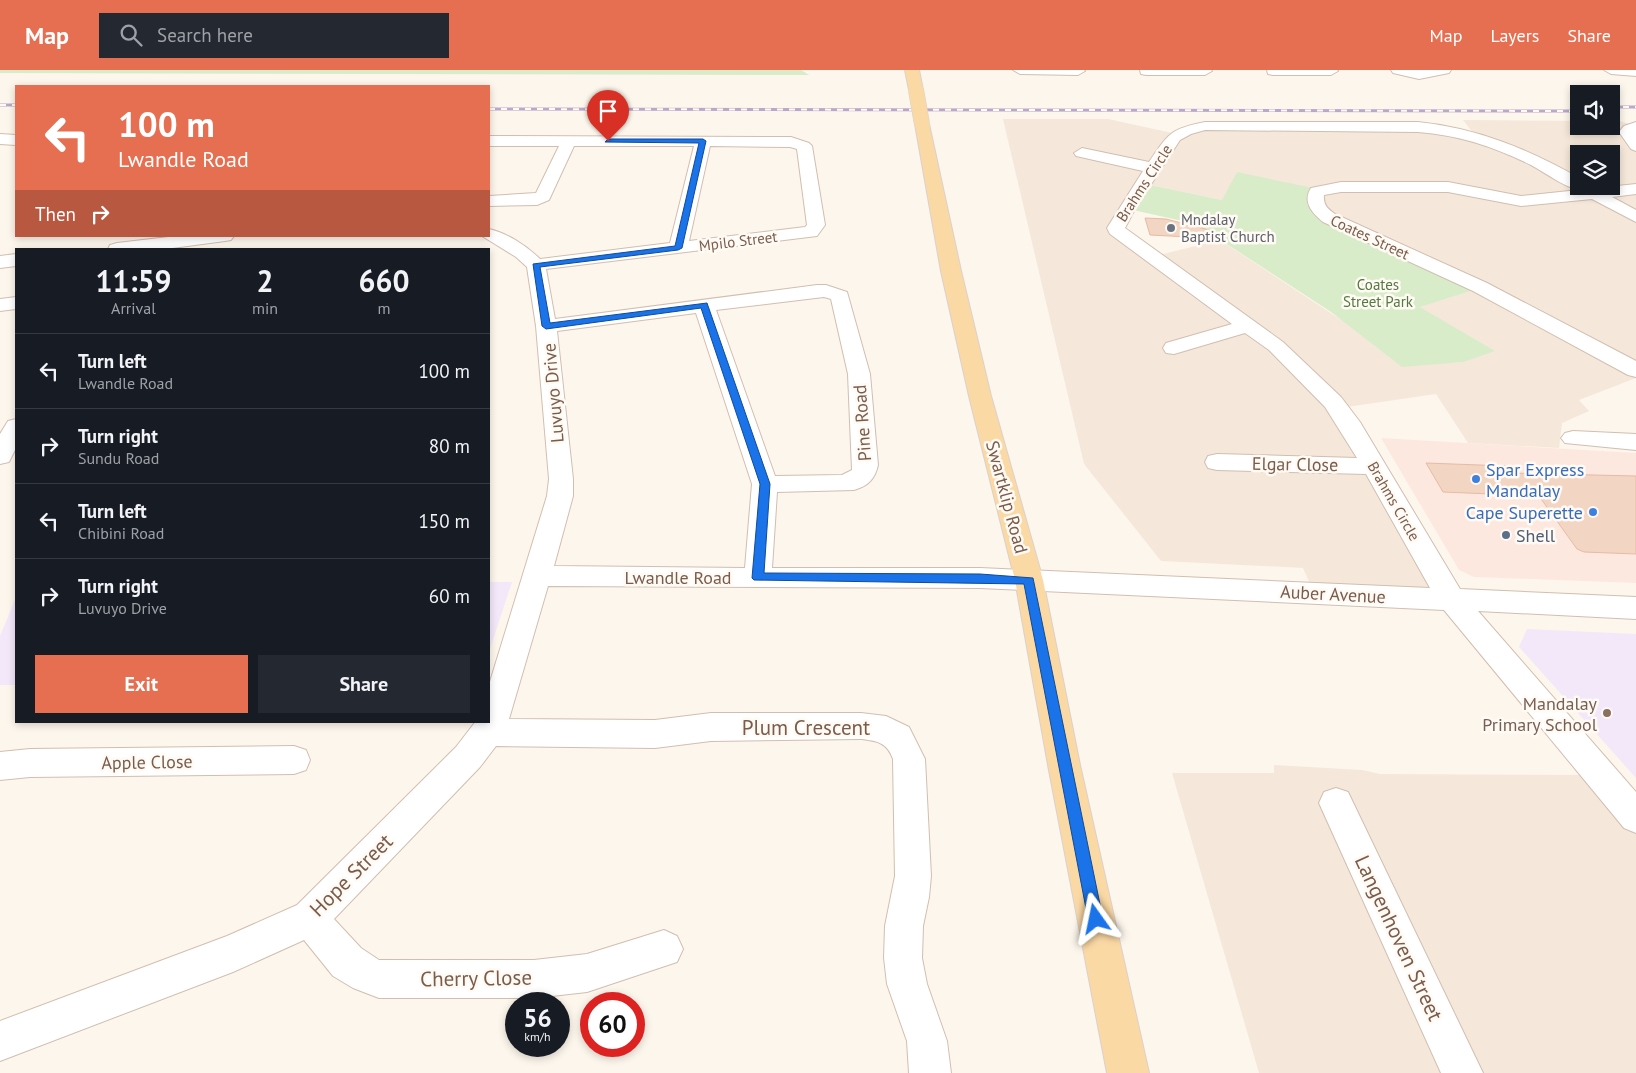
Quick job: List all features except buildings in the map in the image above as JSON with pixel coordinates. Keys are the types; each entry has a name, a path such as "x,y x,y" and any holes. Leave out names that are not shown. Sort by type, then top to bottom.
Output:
{"main road":[{"name":"Swartklip Road","path":"912,70 962,319 1029,580 1064,765 1128,1073"}],"street":[{"path":"1020,70 1078,70"},
{"path":"1398,70 1418,75 1444,70"},
{"path":"1611,70 1636,72"},
{"path":"1146,71 1205,71"},
{"path":"1273,71 1331,71"},
{"path":"1636,126 1629,128 1627,132 1636,146"},
{"name":"Brahms Circle","path":"1570,180 1533,159 1489,139 1458,131 1418,127 1198,127 1177,134 1117,223 1117,231 1287,356 1333,402 1451,599 1636,817"},
{"path":"0,140 15,140"},
{"path":"490,201 532,201 543,196 570,140"},
{"path":"490,141 703,141 678,248"},
{"name":"Mpilo Street","path":"536,265 804,233 814,230 816,225 804,146 799,143 703,141"},
{"path":"1082,153 1153,168"},
{"name":"Coates Street","path":"1570,191 1521,201 1448,187 1340,187 1317,192 1315,198 1316,206 1329,218 1480,287 1636,370"},
{"path":"1620,189 1636,189"},
{"name":"Brahms Circle","path":"1597,195 1636,217"},
{"path":"490,235 523,253 536,265"},
{"path":"124,248 217,237"},
{"path":"0,262 15,260"},
{"name":"Luvuyo Drive","path":"536,265 546,326 561,479 560,496 538,576"},
{"name":"Pine Road","path":"704,305 817,290 834,293 840,296 842,301 859,374 866,465 864,474 854,482 765,484"},
{"path":"0,305 15,303"},
{"path":"546,326 704,305 765,484 758,578"},
{"path":"1174,348 1248,326"},
{"path":"0,456 15,428"},
{"path":"1573,438 1636,442"},
{"name":"Elgar Close","path":"1217,462 1373,466"},
{"name":"Lwandle Road","path":"538,576 980,578 1029,580"},
{"name":"Hope Street","path":"0,1041 233,953 310,918 468,757 488,732 538,576"},
{"name":"Auber Avenue","path":"1029,580 1636,608"},
{"name":"Plum Crescent","path":"488,732 655,734 711,727 861,726 885,728 898,735 905,746 909,758 912,876 911,897 904,926 902,958 907,984 927,1041 930,1073"},
{"name":"Apple Close","path":"0,766 30,763 294,760"},
{"name":"Langenhoven Street","path":"1336,803 1462,1073"},
{"name":"Cherry Close","path":"310,918 346,964 361,973 379,980 534,978 587,972 664,948"}],"shaded area":[{"path":"1003,119 1108,119 1177,134 1186,130 1418,126 1474,134 1463,120 1570,121 1570,135 1620,135 1620,121 1636,126 1636,378 1579,400 1589,411 1562,423 1559,448 1468,443 1436,394 1340,408 1452,598 1314,593 1303,568 1161,561 1084,464","holes":["1150,185 1222,200 1316,198 1338,222 1477,289 1419,307 1494,351 1464,362 1441,363 1358,331 1220,240 1151,257 1116,223"]},
{"path":"1381,438 1636,453 1636,583 1474,577 1459,570"},
{"path":"490,582 512,582 490,649"},
{"path":"15,599 15,685 0,685 0,636"},
{"name":"Mandalay Primary School","path":"1527,629 1636,634 1636,778 1519,647"},
{"path":"1274,765 1362,770 1380,774 1601,775 1636,816 1636,1073 1259,1073 1172,773 1274,773"}],"green space":[{"path":"0,70 801,70 809,75 0,73"},
{"name":"Coates Street Park","path":"1237,172 1313,188 1309,192 1307,204 1315,214 1477,289 1420,307 1495,351 1464,362 1402,367 1331,312 1196,224 1133,210 1150,185 1222,200"}],"railway":[{"path":"0,105 15,105"},
{"path":"1620,107 1636,107"},
{"path":"490,109 1570,111"}],"place":[{"name":"Mndalay Baptist Church","path":"1171,228"},
{"name":"Spar Express Mandalay","path":"1476,479"},
{"name":"Cape Superette","path":"1593,512"},
{"name":"Shell","path":"1506,535"},
{"name":"Mandalay Primary School","path":"1607,713"}],"route":[{"path":"608,141 703,141 678,248 536,265 546,326 704,305 765,484 758,578 980,578 1029,580 1064,765 1096,919"}]}
